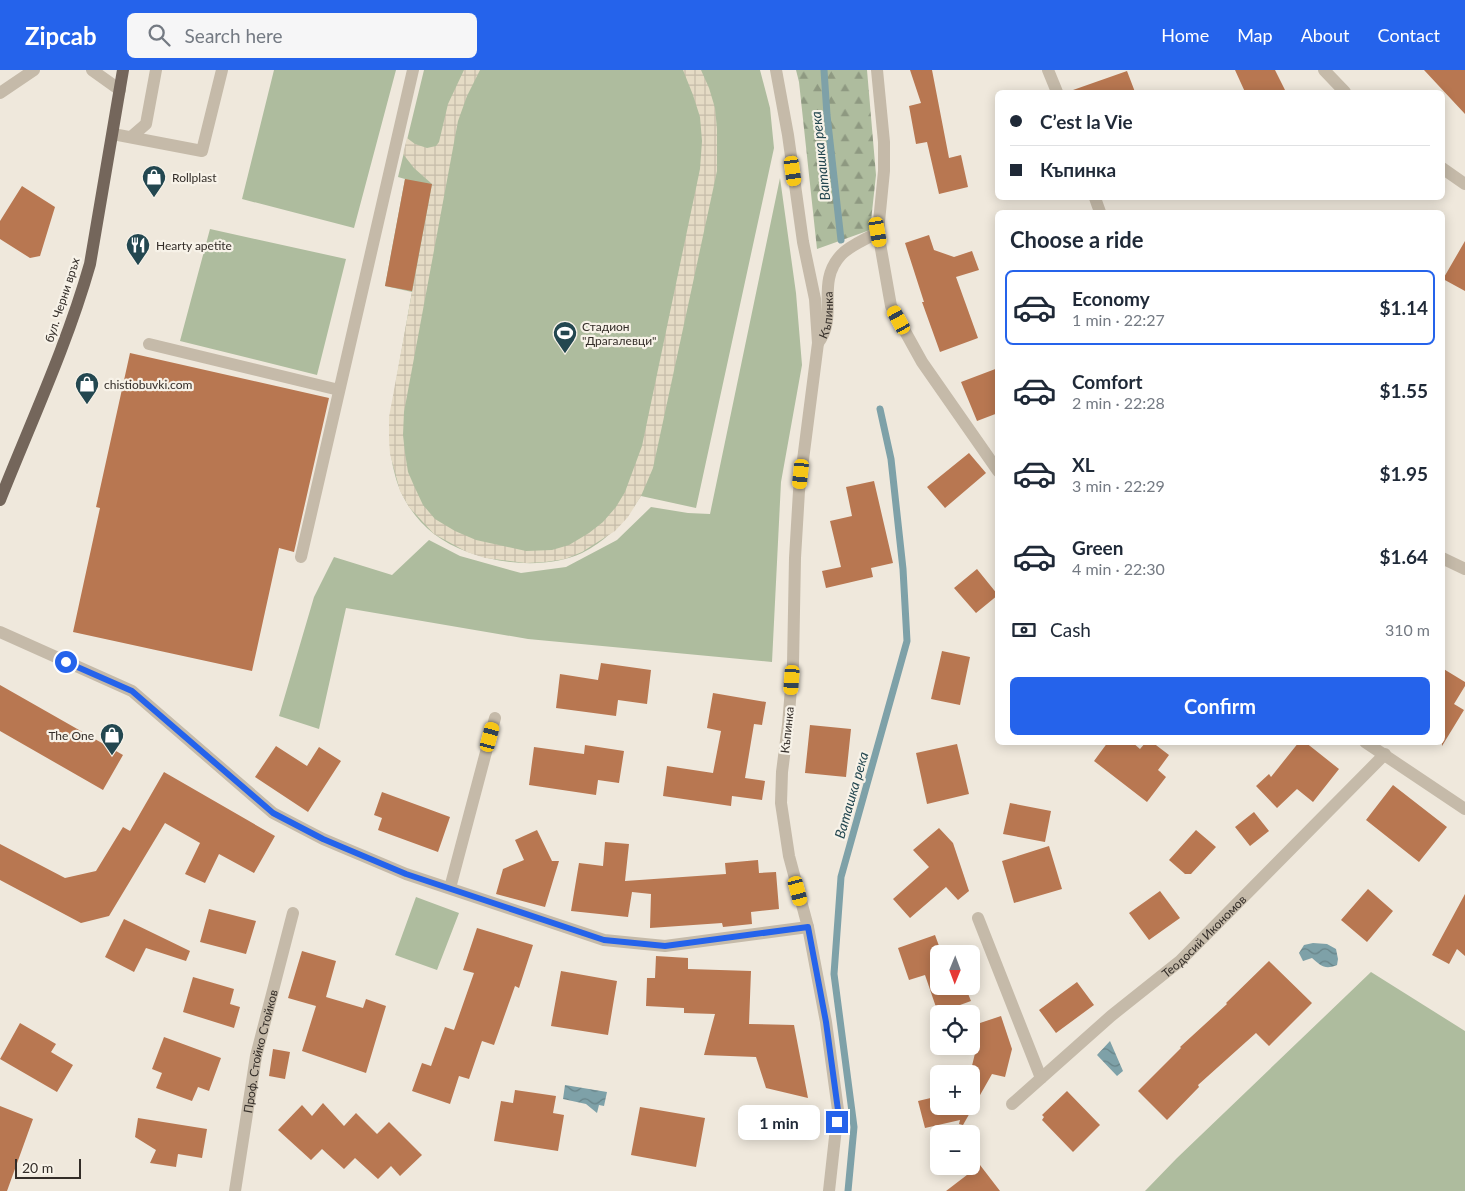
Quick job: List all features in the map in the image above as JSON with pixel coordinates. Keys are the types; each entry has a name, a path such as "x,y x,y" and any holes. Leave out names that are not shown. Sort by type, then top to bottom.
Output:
{"main road":[{"name":"бул. Черни връх","path":"0,500 82,292 90,264 123,70"}],"street":[{"path":"0,93 34,70"},
{"path":"92,70 120,90"},
{"path":"131,137 146,124 156,70"},
{"path":"113,134 202,151 222,70"},
{"path":"301,557 413,70"},
{"path":"776,70 788,135 803,242 816,300 818,342"},
{"path":"877,70 884,142 884,171 878,232 891,306 922,362 995,467"},
{"path":"1048,70 1056,90"},
{"path":"1324,70 1343,90"},
{"path":"1445,170 1465,184"},
{"name":"Къпинка","path":"829,1191 838,1110 826,1022 808,927 789,856 781,803 782,780 793,664 795,558 799,491 818,342 824,334 827,321 827,282 832,267 843,253 878,232"},
{"path":"149,344 339,390"},
{"path":"1445,559 1465,568"},
{"path":"0,632 132,691 273,813 323,839 406,874 604,940 665,946 808,927"},
{"path":"450,888 495,718"},
{"path":"1370,745 1465,809"},
{"name":"Теодосий Икономов","path":"1012,1104 1111,1016 1180,961 1385,754"},
{"name":"Проф. Стойко Стойков","path":"235,1191 256,1056 293,913"},
{"path":"978,918 1041,1078"}],"green space":[{"path":"274,70 396,70 354,228 242,199"},
{"name":"Стадион \"Драгалевци\"","path":"424,70 760,70 770,108 774,148 696,508 641,496 615,529 591,548 565,559 526,563 486,558 449,544 427,528 410,508 401,492 395,475 390,448 390,435 394,397 412,292 385,286 405,179 398,177"},
{"path":"796,70 867,70 876,175 870,230 817,249 799,82"},
{"path":"780,178 796,293 802,365 781,482 772,662 528,639 346,608 319,729 279,716 314,597 334,557 392,575 429,540 460,556 521,573 566,567 617,540 651,507 688,513 710,514"},
{"path":"210,229 346,259 317,375 180,341"},
{"path":"416,897 459,913 437,970 395,955"},
{"path":"1371,972 1465,1031 1465,1191 1145,1191 1177,1158"}],"shaded area":[{"path":"464,70 480,70 467,96 458,121 404,412 403,435 405,453 408,472 415,488 423,505 435,519 455,531 476,540 526,551 552,550 569,545 603,522 616,507 625,492 642,446 700,169 702,141 700,117 683,70 701,70 715,108 717,171 653,468 641,496 628,517 615,531 582,552 565,559 526,563 485,558 467,552 434,534 409,507 400,491 390,454 389,417 432,184 414,168 403,154 407,138 415,144 427,148 436,146 439,142 448,104"}],"water":[{"path":"1313,943 1327,944 1336,949 1337,965 1323,966 1312,958 1303,961 1299,953 1304,945"},
{"path":"1110,1041 1123,1071 1117,1076 1097,1055"},
{"path":"565,1085 607,1092 604,1106 599,1105 597,1113 586,1104 563,1099"}],"building":[{"path":"910,70 932,70 949,158 961,155 968,187 939,194 927,142 916,144 909,106 921,103"},
{"path":"1235,70 1275,70 1285,90 1244,90"},
{"path":"1424,70 1465,70 1465,114 1445,93 1445,90 1443,90"},
{"path":"1127,71 1134,90 1073,90"},
{"path":"405,179 432,184 412,291 385,286"},
{"path":"22,186 55,207 40,256 30,258 0,239 0,221"},
{"path":"929,235 934,250 954,257 972,251 979,270 956,277 978,338 940,352 922,302 924,302 905,243"},
{"path":"1465,241 1465,291 1445,280 1445,276"},
{"path":"130,353 329,398 294,552 279,548 252,671 73,632 100,508 96,507"},
{"path":"995,369 995,414 977,421 961,382"},
{"path":"969,453 986,473 945,508 927,487"},
{"path":"874,481 893,563 871,568 873,577 826,588 822,571 841,567 830,521 852,516 846,487"},
{"path":"977,569 995,591 995,597 976,613 954,588"},
{"path":"942,651 970,657 960,705 931,699"},
{"path":"601,663 651,670 647,704 618,700 616,716 556,708 560,674 598,680"},
{"path":"1445,670 1465,682 1465,686 1454,704 1464,710 1445,741"},
{"path":"0,685 123,755 103,790 0,731"},
{"path":"713,693 766,702 762,725 754,724 745,778 765,781 762,800 732,796 731,806 663,796 667,766 713,773 721,731 707,728"},
{"path":"810,725 851,729 846,777 805,773"},
{"path":"957,744 969,794 927,804 916,753"},
{"path":"585,745 624,751 619,783 598,780 596,795 529,785 534,747 584,754"},
{"path":"1106,745 1135,745 1140,749 1143,745 1156,745 1169,755 1158,770 1166,777 1147,802 1094,761"},
{"path":"1297,745 1309,745 1339,769 1313,802 1297,789 1277,808 1256,786 1269,774 1271,777"},
{"path":"276,746 307,766 319,747 341,761 308,812 255,777"},
{"path":"164,772 275,836 254,873 219,854 205,883 185,874 200,843 165,823 109,916 81,923 0,880 0,844 65,878 96,871 123,827 130,831"},
{"path":"1393,785 1447,827 1419,862 1366,820"},
{"path":"382,792 450,817 438,852 378,830 382,818 374,815"},
{"path":"1010,803 1051,811 1045,842 1003,834"},
{"path":"1254,812 1269,831 1250,846 1235,827"},
{"path":"939,828 953,843 969,891 958,900 946,887 910,918 893,899 929,867 913,850"},
{"path":"537,830 552,861 559,861 545,907 496,894 503,869 524,860 515,840"},
{"path":"1196,830 1216,847 1191,874 1185,874 1169,860"},
{"path":"605,842 629,844 625,881 726,874 725,863 758,860 759,873 776,872 779,909 751,912 752,924 723,927 722,923 650,928 651,894 632,892 628,917 571,911 579,863 603,866"},
{"path":"1049,846 1062,889 1014,903 1002,861"},
{"path":"1368,889 1393,911 1367,942 1341,920"},
{"path":"1160,891 1180,918 1149,940 1129,913"},
{"path":"1465,894 1465,956 1457,949 1449,964 1432,955"},
{"path":"209,909 256,921 246,954 200,942"},
{"path":"124,919 190,951 186,961 146,948 134,972 105,957"},
{"path":"477,928 533,945 519,988 515,986 494,1045 482,1041 469,1079 459,1076 450,1104 412,1091 422,1063 431,1066 445,1027 454,1030 474,973 463,970"},
{"path":"935,935 939,945 930,945 930,990 925,975 909,980 898,948"},
{"path":"302,951 336,961 326,997 363,1008 366,999 386,1006 366,1073 302,1051 316,1006 288,998"},
{"path":"656,956 688,958 688,969 751,971 749,1024 794,1025 808,1098 766,1088 756,1057 704,1055 715,1014 684,1013 684,1008 646,1006 647,978 655,978"},
{"path":"1269,961 1312,1003 1269,1046 1256,1033 1198,1085 1199,1087 1167,1120 1138,1091 1180,1047 1227,1004"},
{"path":"561,971 617,981 608,1035 551,1026"},
{"path":"193,977 234,989 230,1004 240,1007 234,1028 183,1012"},
{"path":"1077,982 1094,1005 1056,1033 1039,1010"},
{"path":"932,995 969,995 971,1001 960,1005 935,1005"},
{"path":"1001,1016 1012,1049 1005,1077 992,1074 980,1095 980,1065 972,1065 975,1055 980,1055 980,1023"},
{"path":"20,1023 56,1044 51,1052 73,1065 57,1092 0,1059"},
{"path":"164,1037 221,1058 209,1091 198,1087 192,1101 156,1088 162,1073 152,1069"},
{"path":"273,1049 290,1052 285,1079 269,1076"},
{"path":"515,1090 556,1096 553,1113 564,1115 558,1151 494,1141 501,1101 513,1103"},
{"path":"1067,1091 1100,1125 1073,1152 1042,1120 1044,1117 1042,1115"},
{"path":"930,1098 930,1115 969,1115 963,1125 959,1124 960,1120 930,1125 930,1127 925,1128 918,1101"},
{"path":"323,1103 344,1126 356,1113 377,1134 389,1122 422,1155 400,1176 391,1166 378,1179 355,1158 344,1169 322,1149 311,1160 278,1130 302,1105 312,1116"},
{"path":"0,1106 33,1119 7,1191 0,1191"},
{"path":"640,1107 705,1118 696,1167 631,1155"},
{"path":"138,1118 207,1129 202,1158 178,1154 176,1167 150,1163 156,1150 135,1137"},
{"path":"980,1165 1000,1191 946,1191 967,1175 980,1175"}],"waterway":[{"name":"Ваташка река","path":"824,70 841,240"},
{"name":"Ваташка река","path":"848,1191 854,1127 834,974 841,877 907,641 903,569 891,459 880,409"}],"place":[{"name":"Rollplast","path":"154,198"},
{"name":"Hearty apetite","path":"138,266"},
{"name":"Стадион \"Драгалевци\"","path":"565,354"},
{"name":"chistiobuvki.com","path":"87,405"},
{"name":"The One","path":"112,756"}],"route":[{"path":"66,662 132,691 273,813 323,839 406,874 604,940 665,946 808,927 826,1022 838,1110 837,1122"}]}
